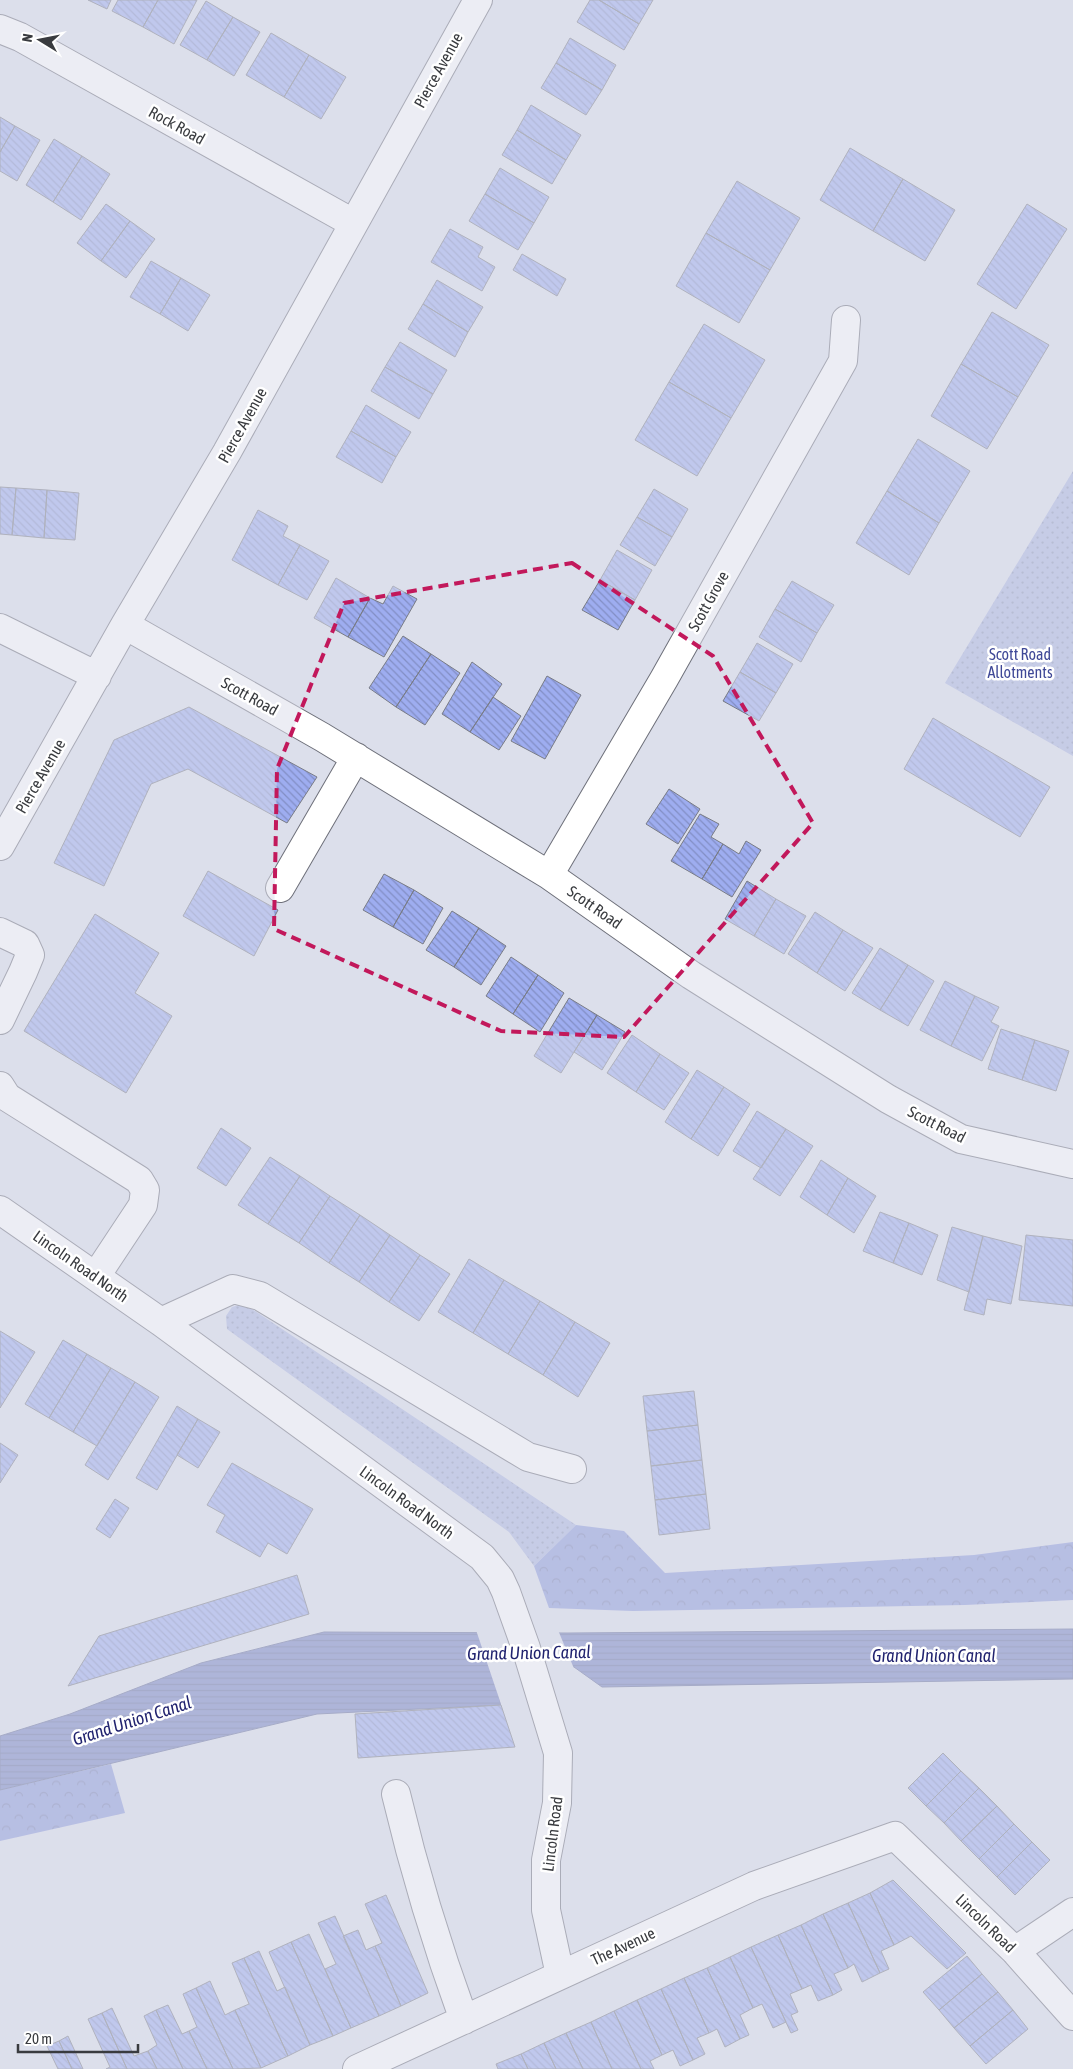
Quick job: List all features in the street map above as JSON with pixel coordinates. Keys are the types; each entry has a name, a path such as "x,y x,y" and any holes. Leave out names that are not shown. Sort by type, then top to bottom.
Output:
{"street":[{"name":"Pierce Avenue","path":"0,846 125,625 227,452 478,0"},
{"name":"Rock Road","path":"0,29 20,37 353,223"},
{"name":"Scott Grove","path":"549,874 664,679 843,361 846,320"},
{"name":"Scott Road","path":"125,625 356,757 549,874 691,975 896,1103 961,1139 1073,1164"},
{"path":"0,628 96,676"},
{"path":"280,888 356,757"},
{"path":"0,932 25,944 30,955 0,1020"},
{"path":"0,1086 7,1097 139,1180 145,1190 143,1205 96,1276"},
{"name":"Lincoln Road North","path":"0,1210 161,1322 482,1557 500,1579 526,1648 558,1752"},
{"path":"161,1322 233,1289 260,1296 528,1458 572,1469"},
{"name":"Lincoln Road","path":"558,1752 557,1803 546,1860 546,1910 560,1975"},
{"path":"396,1794 407,1840 448,1978 464,2020"},
{"name":"Lincoln Road","path":"895,1836 1015,1951 1073,2016"},
{"name":"The Avenue","path":"357,2069 754,1886 895,1836"},
{"path":"1015,1951 1073,1912"}],"highlighted area":[{"path":"572,563 713,656 813,823 624,1037 501,1031 274,929 277,769 344,603"}],"green space":[{"name":"Scott Road Allotments","path":"1073,471 1073,756 945,683"},
{"path":"243,1304 576,1525 534,1566 509,1532 227,1329 226,1316 232,1307"},
{"path":"576,1525 624,1531 665,1573 974,1555 1073,1542 1073,1600 965,1605 633,1611 549,1608 534,1566"},
{"path":"111,1764 125,1813 0,1841 0,1790"}],"water":[{"name":"Grand Union Canal","path":"1073,1629 1073,1679 602,1687 574,1667 491,1664 501,1705 317,1714 0,1790 0,1736 70,1714 201,1663 324,1632 568,1633"}],"pier":[{"path":"476,1630 558,1630 575,1671 573,1669 494,1666 502,1707"}],"building":[{"path":"88,0 111,0 107,9"},
{"path":"118,0 158,0 143,27 112,11"},
{"path":"158,0 197,0 174,44 143,27"},
{"path":"590,0 599,0 639,24 624,50 577,22"},
{"path":"599,0 653,0 639,24"},
{"path":"206,1 233,17 207,60 180,45"},
{"path":"233,17 260,32 234,76 207,60"},
{"path":"271,33 309,55 284,97 246,75"},
{"path":"570,38 616,65 602,90 556,63"},
{"path":"309,55 346,77 321,119 284,97"},
{"path":"556,63 602,90 586,115 541,88"},
{"path":"531,105 581,135 566,160 517,130"},
{"path":"0,117 15,126 0,152"},
{"path":"15,126 40,140 17,181 0,171 0,152"},
{"path":"517,130 566,160 552,184 502,155"},
{"path":"54,139 82,156 53,202 26,185"},
{"path":"850,148 903,179 873,231 820,200"},
{"path":"82,156 110,174 81,220 53,202"},
{"path":"500,168 549,197 534,223 485,194"},
{"path":"903,179 955,210 925,261 873,231"},
{"path":"737,181 800,218 770,270 706,233"},
{"path":"485,194 534,223 518,250 469,221"},
{"path":"106,204 130,221 101,261 77,243"},
{"path":"1027,204 1067,229 1016,309 977,284"},
{"path":"130,221 155,239 126,278 101,261"},
{"path":"450,229 483,247 478,257 495,267 482,291 431,262"},
{"path":"706,233 770,270 739,323 676,286"},
{"path":"522,254 566,279 557,296 513,270"},
{"path":"151,261 181,278 160,314 130,297"},
{"path":"181,278 210,295 188,331 160,314"},
{"path":"437,280 483,307 468,332 423,304"},
{"path":"423,304 468,332 455,357 408,329"},
{"path":"992,312 1049,345 1018,397 961,364"},
{"path":"704,324 765,360 731,418 669,382"},
{"path":"400,342 447,370 433,394 385,367"},
{"path":"961,364 1018,397 987,449 931,416"},
{"path":"385,367 433,394 419,419 371,391"},
{"path":"669,382 731,418 697,476 635,440"},
{"path":"366,405 411,432 396,457 351,431"},
{"path":"351,431 396,457 382,483 336,457"},
{"path":"918,439 970,471 939,523 887,491"},
{"path":"0,487 16,488 12,535 0,534"},
{"path":"16,488 47,490 44,538 12,535"},
{"path":"654,489 688,509 672,537 637,517"},
{"path":"47,490 79,493 75,540 44,538"},
{"path":"887,491 939,523 909,575 856,543"},
{"path":"258,510 288,526 283,536 300,545 278,585 232,560"},
{"path":"637,517 672,537 655,566 620,545"},
{"path":"300,545 329,561 307,600 278,585"},
{"path":"617,550 652,570 635,600 600,580"},
{"path":"336,578 370,598 348,637 314,618"},
{"path":"600,580 635,600 618,630 582,610"},
{"path":"792,581 834,605 817,633 775,609"},
{"path":"393,586 417,599 384,657 348,637 370,598 383,604"},
{"path":"775,609 817,633 801,662 759,637"},
{"path":"403,636 431,654 396,707 369,688"},
{"path":"757,643 793,664 776,693 740,672"},
{"path":"431,654 460,673 425,725 396,707"},
{"path":"472,662 502,684 470,732 442,714"},
{"path":"740,672 776,693 759,721 723,701"},
{"path":"547,676 581,695 545,759 511,741"},
{"path":"493,697 521,716 499,750 470,732"},
{"path":"189,707 317,777 287,823 188,769 151,784 104,886 54,863 114,740"},
{"path":"933,718 1050,787 1020,837 904,769"},
{"path":"669,789 700,809 678,844 646,824"},
{"path":"700,814 719,824 711,837 723,844 702,879 671,861"},
{"path":"746,841 761,850 732,897 702,879 723,844 739,854"},
{"path":"208,871 278,910 254,956 183,916"},
{"path":"384,874 414,890 393,927 363,910"},
{"path":"747,881 776,899 754,936 725,919"},
{"path":"414,890 443,908 423,944 393,927"},
{"path":"776,899 806,916 784,954 754,936"},
{"path":"452,911 479,928 454,967 426,950"},
{"path":"815,912 843,930 817,973 788,954"},
{"path":"95,914 159,953 135,993 172,1016 126,1093 24,1031"},
{"path":"479,928 506,946 481,985 454,967"},
{"path":"843,930 873,948 845,991 817,973"},
{"path":"880,948 908,965 880,1010 852,993"},
{"path":"511,957 538,975 513,1014 486,996"},
{"path":"908,965 934,981 908,1026 880,1010"},
{"path":"538,975 564,993 540,1032 513,1014"},
{"path":"945,981 975,996 951,1046 920,1030"},
{"path":"975,996 999,1007 991,1022 999,1026 982,1061 951,1046"},
{"path":"569,998 597,1015 561,1073 534,1056"},
{"path":"597,1015 625,1032 602,1070 574,1052"},
{"path":"1001,1029 1035,1040 1022,1080 988,1069"},
{"path":"632,1035 660,1054 636,1092 607,1073"},
{"path":"1035,1040 1069,1051 1056,1091 1022,1080"},
{"path":"660,1054 689,1073 664,1110 636,1092"},
{"path":"697,1070 724,1087 691,1139 665,1122"},
{"path":"724,1087 750,1104 718,1156 691,1139"},
{"path":"757,1111 786,1129 761,1168 733,1151"},
{"path":"221,1128 251,1148 226,1186 197,1168"},
{"path":"786,1129 813,1146 780,1196 753,1179"},
{"path":"270,1157 300,1176 268,1224 238,1205"},
{"path":"821,1160 848,1178 827,1215 800,1197"},
{"path":"300,1176 330,1196 299,1243 268,1224"},
{"path":"848,1178 876,1196 854,1233 827,1215"},
{"path":"330,1196 360,1215 329,1263 299,1243"},
{"path":"880,1212 909,1223 893,1263 863,1251"},
{"path":"360,1215 390,1235 359,1282 329,1263"},
{"path":"909,1223 938,1235 922,1275 893,1263"},
{"path":"952,1227 983,1236 969,1292 937,1280"},
{"path":"390,1235 420,1255 389,1302 359,1282"},
{"path":"1026,1235 1073,1240 1073,1306 1019,1300"},
{"path":"983,1236 1022,1246 1011,1304 987,1299 984,1315 964,1310"},
{"path":"420,1255 450,1274 419,1321 389,1302"},
{"path":"469,1259 504,1280 473,1333 438,1312"},
{"path":"504,1280 540,1301 508,1354 473,1333"},
{"path":"540,1301 575,1322 543,1375 508,1354"},
{"path":"575,1322 610,1343 578,1397 543,1375"},
{"path":"0,1331 35,1352 0,1408"},
{"path":"63,1340 87,1354 49,1418 25,1404"},
{"path":"87,1354 111,1368 73,1432 49,1418"},
{"path":"111,1368 135,1382 97,1446 73,1432"},
{"path":"135,1382 159,1397 108,1480 85,1465"},
{"path":"694,1391 698,1425 647,1431 643,1396"},
{"path":"177,1406 198,1419 157,1490 136,1478"},
{"path":"198,1419 220,1432 198,1468 177,1455"},
{"path":"698,1425 702,1460 651,1466 647,1431"},
{"path":"0,1443 18,1455 0,1483"},
{"path":"702,1460 706,1494 655,1500 651,1466"},
{"path":"232,1463 313,1509 287,1554 268,1543 260,1557 216,1532 225,1515 207,1505"},
{"path":"706,1494 710,1529 659,1535 655,1500"},
{"path":"115,1499 129,1508 110,1538 96,1529"},
{"path":"297,1575 309,1614 68,1686 99,1636"},
{"path":"501,1705 515,1747 358,1758 355,1714"},
{"path":"943,1753 961,1771 926,1806 908,1788"},
{"path":"961,1771 979,1788 944,1823 926,1806"},
{"path":"979,1788 997,1806 961,1841 944,1823"},
{"path":"997,1806 1014,1824 979,1859 961,1841"},
{"path":"1014,1824 1032,1842 997,1877 979,1859"},
{"path":"1032,1842 1050,1860 1015,1895 997,1877"},
{"path":"893,1880 966,1953 947,1969 911,1936 894,1945 870,1893"},
{"path":"870,1893 894,1945 881,1951 889,1969 880,1973 848,1903"},
{"path":"386,1895 428,1993 401,2006 375,1946 382,1943 365,1904"},
{"path":"848,1903 880,1973 862,1982 854,1964 848,1968 823,1914"},
{"path":"823,1914 848,1968 834,1974 842,1990 833,1995 801,1925"},
{"path":"335,1916 379,2016 351,2028 325,1969 336,1964 318,1923"},
{"path":"801,1925 833,1995 818,2001 811,1985 802,1989 778,1935"},
{"path":"358,1930 366,1950 375,1946 401,2006 379,2016 343,1936"},
{"path":"309,1934 351,2028 333,2036 291,1942"},
{"path":"778,1935 802,1989 790,1994 798,2012 791,2015 798,2030 791,2033 751,1947"},
{"path":"291,1942 333,2036 310,2045 269,1952"},
{"path":"751,1947 786,2022 773,2028 762,2004 753,2008 730,1957"},
{"path":"259,1951 277,1991 285,1987 310,2045 288,2056 244,1958"},
{"path":"967,1956 982,1974 939,2010 923,1992"},
{"path":"730,1957 753,2008 740,2015 749,2035 740,2039 707,1968"},
{"path":"244,1958 288,2056 261,2068 235,2010 249,2004 232,1963"},
{"path":"707,1968 740,2039 725,2047 717,2029 709,2033 684,1978"},
{"path":"982,1974 998,1992 954,2028 939,2010"},
{"path":"684,1978 709,2033 697,2038 705,2054 693,2060 661,1989"},
{"path":"210,1981 225,2015 235,2010 261,2068 233,2069 196,1988"},
{"path":"196,1988 233,2069 207,2069 189,2031 197,2027 183,1994"},
{"path":"661,1989 693,2060 680,2066 673,2050 662,2055 637,2000"},
{"path":"998,1992 1013,2010 970,2046 954,2028"},
{"path":"637,2000 662,2055 650,2061 654,2069 641,2069 614,2011"},
{"path":"168,2005 182,2034 189,2031 207,2069 183,2069 156,2010"},
{"path":"112,2008 134,2056 148,2051 157,2069 127,2069 102,2013"},
{"path":"156,2010 183,2069 157,2069 148,2051 157,2045 144,2016"},
{"path":"1013,2010 1028,2029 986,2064 970,2046"},
{"path":"614,2011 641,2069 612,2069 591,2022"},
{"path":"102,2013 127,2069 106,2069 110,2067 88,2019"},
{"path":"591,2022 612,2069 583,2069 566,2033"},
{"path":"566,2033 583,2069 556,2069 544,2043"},
{"path":"68,2036 83,2069 72,2069 59,2041"},
{"path":"59,2041 72,2069 58,2069 47,2046"},
{"path":"544,2043 556,2069 528,2069 521,2054"},
{"path":"521,2054 528,2069 498,2069 496,2064"}]}
